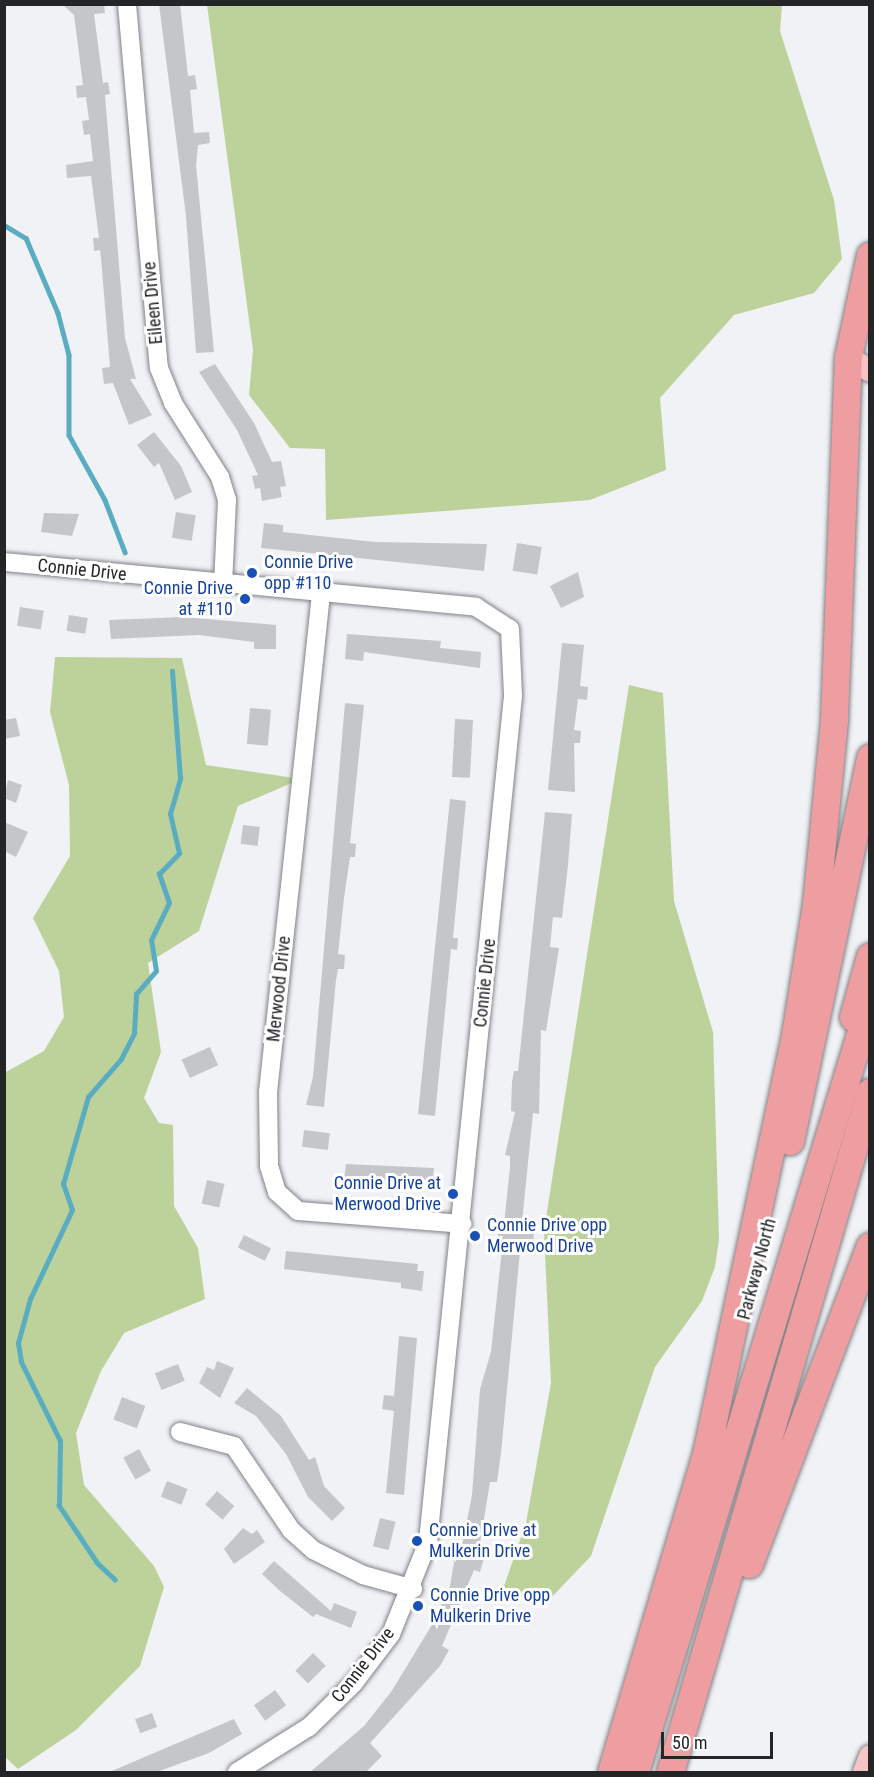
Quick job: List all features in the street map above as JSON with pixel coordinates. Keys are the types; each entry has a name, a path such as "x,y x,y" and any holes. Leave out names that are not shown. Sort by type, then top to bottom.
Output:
{"highway":[{"path":"707,1449 795,1035 816,904 834,719 859,364 870,255"},
{"name":"Parkway North","path":"612,1773 707,1449 808,1071 870,757"},
{"path":"697,1570 870,956"},
{"path":"634,1773 870,1000"},
{"path":"670,1773 870,1092"},
{"path":"722,1601 748,1567 870,1246"}],"main road":[{"path":"864,1773 870,1756"}],"street":[{"name":"Eileen Drive","path":"127,4 159,368 173,403 222,485 227,500 223,584"},
{"name":"Connie Drive","path":"4,562 476,607 510,628 513,696 462,1224 428,1542 413,1589 391,1634 354,1683 309,1727 237,1773"},
{"name":"Merwood Drive","path":"321,594 268,1092 269,1166 277,1192 298,1211 462,1224"},
{"path":"180,1432 234,1446 291,1530 314,1550 363,1575 413,1589"}],"green space":[{"path":"207,5 782,5 780,31 834,200 842,259 814,293 734,315 660,398 666,470 590,500 326,520 325,449 290,448 249,395 253,350"},
{"path":"55,657 182,658 206,765 301,779 238,806 199,931 148,963 161,1052 144,1098 159,1123 173,1125 174,1206 198,1248 205,1299 124,1333 101,1371 76,1433 84,1485 154,1566 164,1587 140,1666 76,1730 18,1769 4,1756 4,1073 44,1051 64,1017 59,971 33,918 70,856 69,785 50,712"},
{"path":"629,685 663,693 674,901 713,1032 719,1239 715,1267 702,1301 655,1367 591,1556 547,1602 501,1595 526,1523 551,1383 544,1231"}],"building":[{"path":"62,4 104,4 105,13 94,14 103,83 108,82 110,94 105,95 125,338 136,379 130,379 152,415 129,425 113,383 104,384 102,368 110,367 100,250 94,251 93,238 99,238 91,176 67,178 66,165 93,161 90,134 84,135 82,121 89,120 86,97 77,98 76,86 83,85 74,15"},
{"path":"159,4 180,4 188,76 195,75 197,89 190,90 194,133 209,132 210,143 198,145 196,165 214,352 196,353 186,216"},
{"path":"215,364 254,423 272,462 281,461 286,486 280,487 282,497 262,501 260,488 255,489 252,476 258,475 237,430 199,372"},
{"path":"154,432 181,466 192,492 175,500 159,463 154,467 137,445"},
{"path":"176,512 196,515 192,541 172,538"},
{"path":"44,513 79,514 72,536 41,532"},
{"path":"264,523 283,525 283,532 375,542 487,544 484,571 261,548"},
{"path":"517,543 542,547 537,575 513,571"},
{"path":"578,572 584,597 561,608 550,586"},
{"path":"20,607 44,611 41,630 17,626"},
{"path":"69,615 88,618 85,634 66,631"},
{"path":"183,617 276,625 276,649 254,649 254,642 199,635 111,639 109,620"},
{"path":"347,634 441,641 440,648 481,652 480,668 364,652 363,661 345,659"},
{"path":"562,643 584,645 580,686 588,687 587,700 578,699 574,730 581,731 580,743 574,743 575,792 548,790"},
{"path":"345,703 364,705 350,843 356,844 355,857 350,857 338,954 345,955 344,969 338,969 336,980 324,1107 306,1105 313,1077"},
{"path":"250,708 271,710 268,746 247,744"},
{"path":"16,718 20,736 4,739 4,720"},
{"path":"455,719 473,720 470,778 452,777"},
{"path":"8,780 22,785 16,803 4,798"},
{"path":"450,799 466,801 453,938 458,938 457,950 451,949 435,1116 418,1114"},
{"path":"545,812 572,814 568,865 562,918 553,917 550,947 559,948 546,1031 541,1030 539,1114 533,1113 522,1222 535,1223 532,1252 520,1251 501,1453 497,1482 490,1482 478,1556 484,1558 480,1572 474,1570 442,1646 449,1650 440,1666 370,1743 382,1756 365,1773 309,1773 364,1726 391,1692 435,1620 450,1586 456,1550 461,1551 472,1495 480,1389 491,1352 502,1249 497,1249 498,1234 503,1234 510,1167 510,1156 505,1155 515,1112 511,1111 512,1082 514,1071 518,1071"},
{"path":"4,822 28,832 16,857 4,851"},
{"path":"243,825 260,827 258,846 241,844"},
{"path":"210,1047 218,1065 190,1078 182,1060"},
{"path":"304,1130 330,1133 328,1150 302,1147"},
{"path":"346,1164 434,1168 432,1190 344,1181"},
{"path":"207,1180 225,1184 219,1207 202,1203"},
{"path":"244,1235 271,1248 265,1261 238,1248"},
{"path":"286,1251 418,1264 417,1271 424,1271 422,1291 401,1288 401,1283 284,1269"},
{"path":"399,1336 417,1338 404,1495 386,1493 394,1411 382,1409 384,1395 394,1396"},
{"path":"217,1361 234,1368 220,1398 199,1383 207,1367 214,1370"},
{"path":"178,1364 185,1381 162,1390 155,1373"},
{"path":"247,1388 281,1416 309,1460 315,1457 324,1486 345,1508 332,1521 308,1497 286,1454 256,1416 234,1403"},
{"path":"122,1397 145,1406 137,1428 113,1419"},
{"path":"139,1449 151,1471 135,1480 123,1458"},
{"path":"167,1481 188,1489 181,1505 161,1497"},
{"path":"217,1491 234,1506 223,1520 205,1505"},
{"path":"380,1518 396,1522 389,1550 373,1546"},
{"path":"243,1528 252,1534 257,1530 265,1542 234,1564 224,1549"},
{"path":"274,1561 331,1611 334,1603 357,1612 351,1628 316,1614 313,1617 280,1591 262,1574"},
{"path":"313,1653 326,1666 308,1683 295,1671"},
{"path":"275,1690 286,1705 265,1721 254,1705"},
{"path":"152,1713 157,1727 140,1733 135,1719"},
{"path":"234,1719 242,1734 209,1753 154,1773 107,1773"}],"waterway":[{"path":"4,225 26,238 58,313 69,355 69,435 105,500 125,552"},
{"path":"115,1580 97,1563 59,1506 60,1441 21,1362 18,1343 30,1299 72,1210 63,1184 88,1097 121,1059 134,1033 136,994 156,971 151,940 169,903 159,874 179,853 170,814 180,778 172,671"}],"place":[{"name":"Connie Drive opp #110","path":"252,573"},
{"name":"Connie Drive at #110","path":"245,599"},
{"name":"Connie Drive at Merwood Drive","path":"453,1194"},
{"name":"Connie Drive opp Merwood Drive","path":"475,1236"},
{"name":"Connie Drive at Mulkerin Drive","path":"417,1541"},
{"name":"Connie Drive opp Mulkerin Drive","path":"418,1606"}]}
